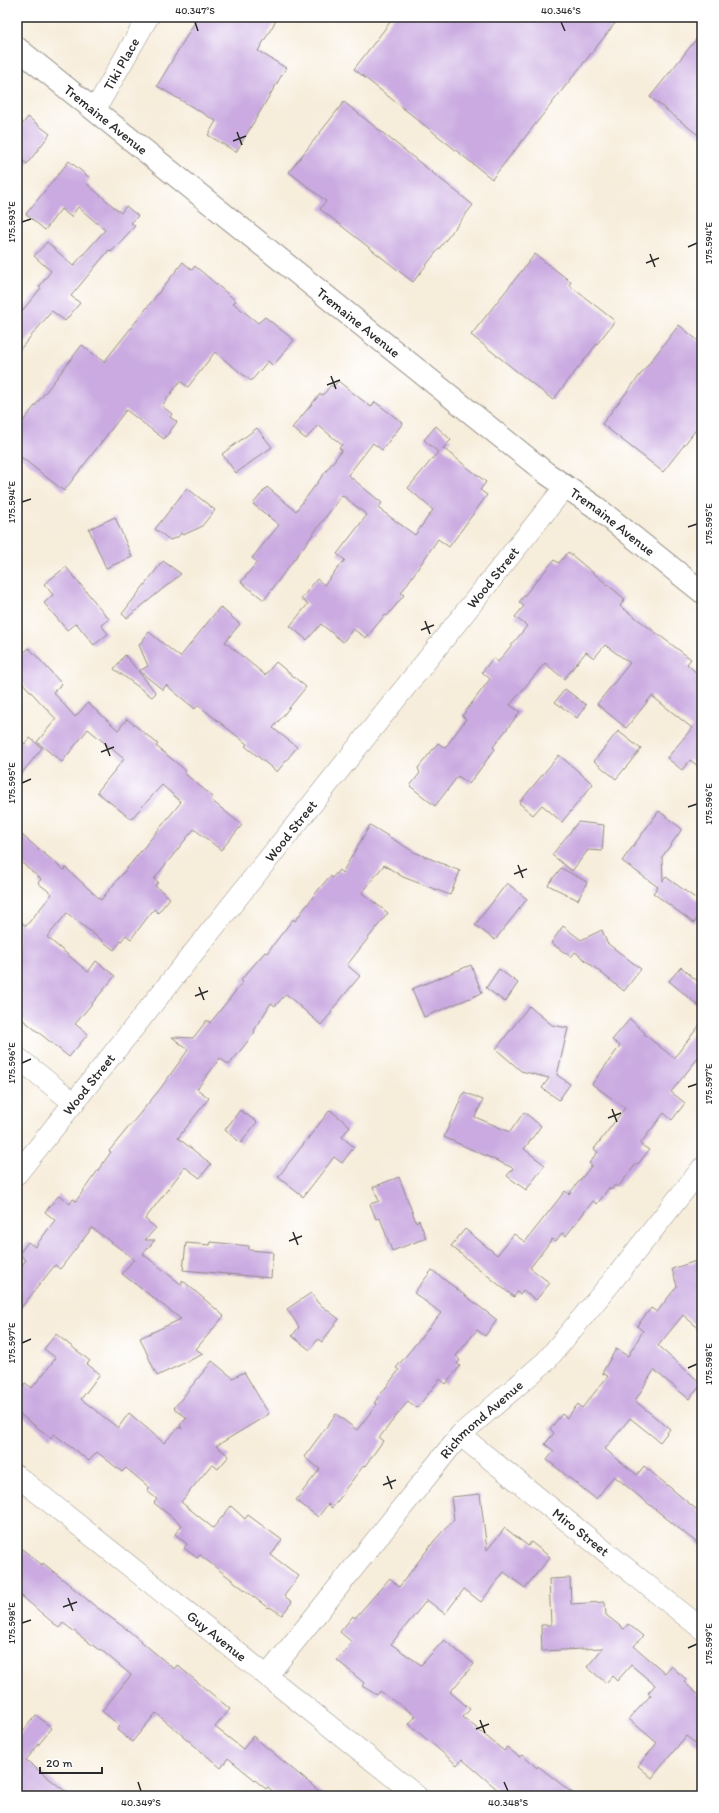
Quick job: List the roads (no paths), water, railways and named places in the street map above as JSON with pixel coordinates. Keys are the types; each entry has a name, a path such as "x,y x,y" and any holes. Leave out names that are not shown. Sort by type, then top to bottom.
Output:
{"main road":[{"name":"Tremaine Avenue","path":"17,48 564,487 597,508 702,592"}],"street":[{"name":"Tiki Place","path":"95,110 148,17"},
{"name":"Wood Street","path":"17,1174 564,487"},
{"path":"17,1058 74,1103"},
{"name":"Richmond Avenue","path":"267,1676 460,1435 546,1361 610,1284 702,1168"},
{"name":"Miro Street","path":"460,1435 702,1629"},
{"name":"Guy Avenue","path":"17,1476 417,1796"}]}
